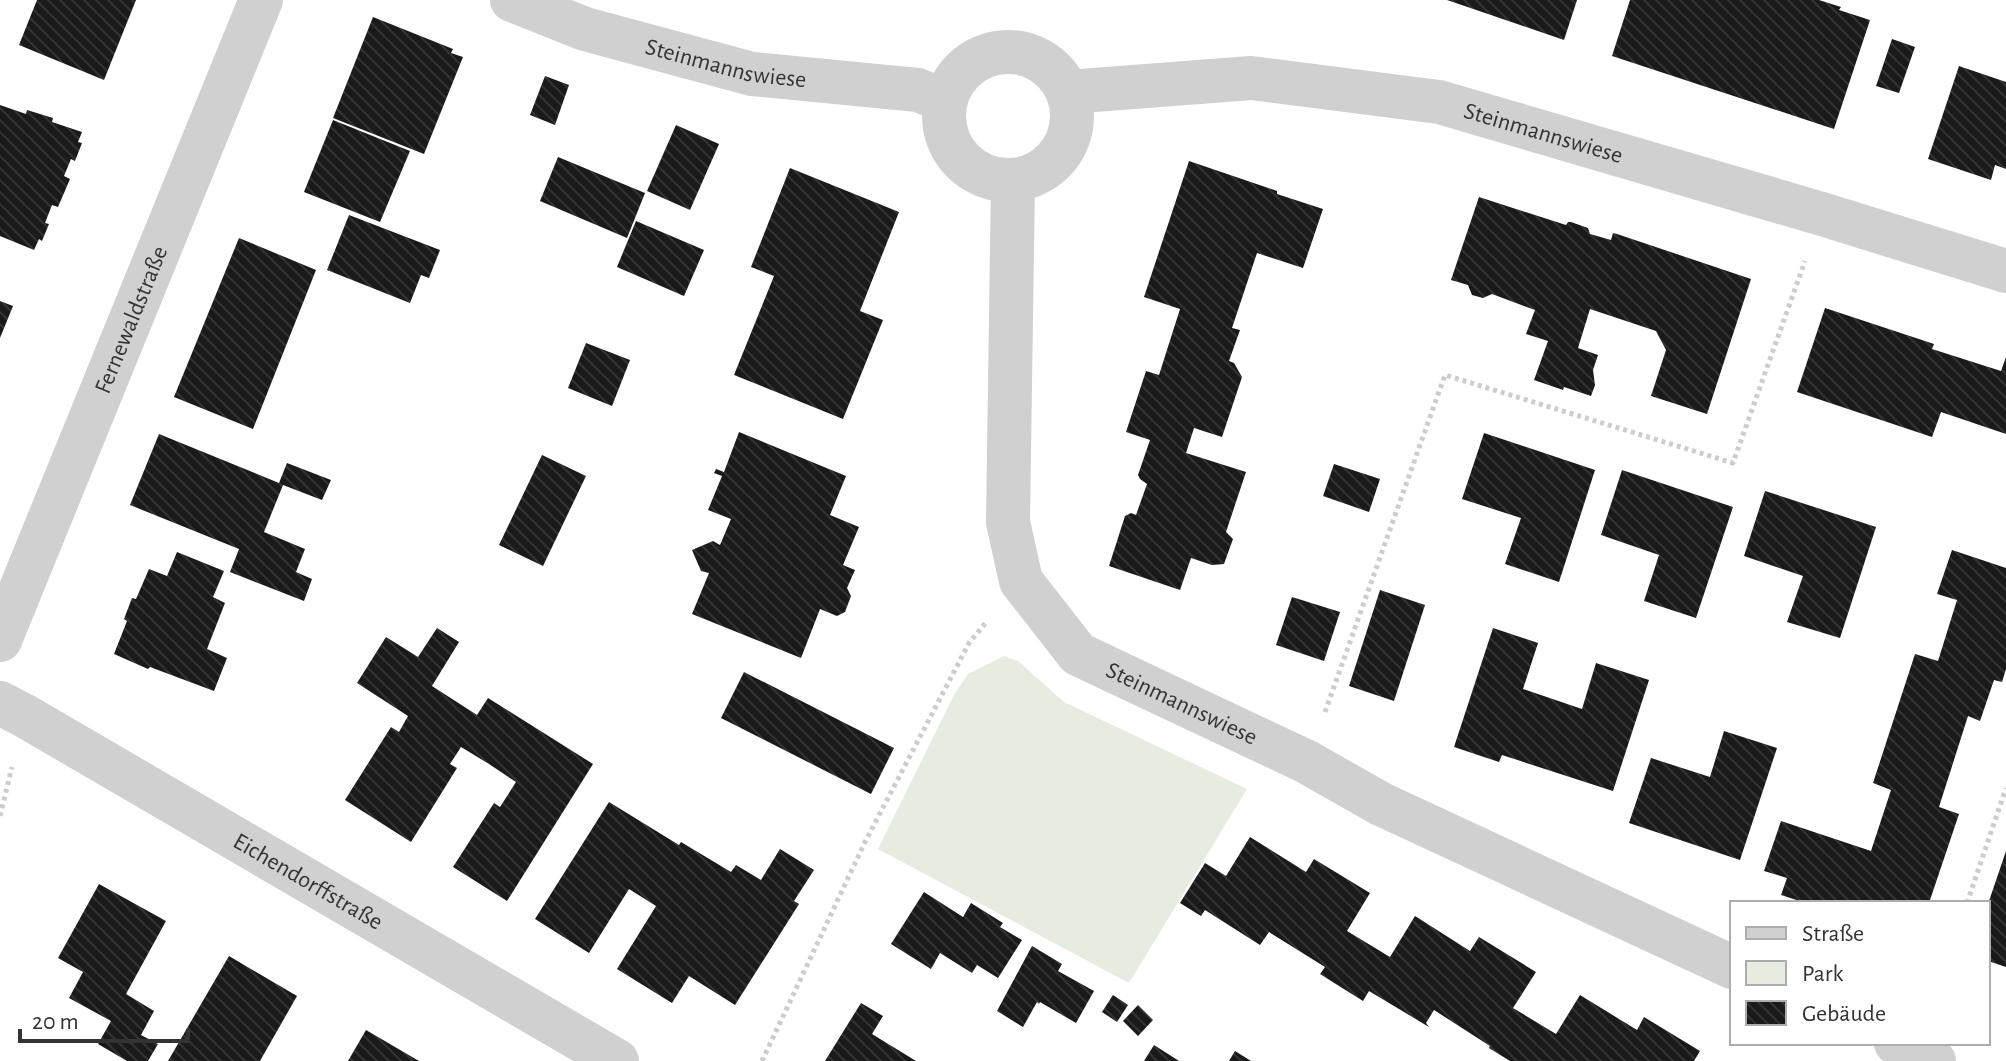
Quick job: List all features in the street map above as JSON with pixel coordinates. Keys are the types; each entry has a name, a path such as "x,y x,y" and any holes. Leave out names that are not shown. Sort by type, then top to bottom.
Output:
{"street":[{"name":"Fernewaldstraße","path":"0,640 261,0"},
{"name":"Steinmannswiese","path":"512,0 585,29 752,74 918,90 945,101"},
{"path":"1003,51 1030,55 1053,70 1068,92 1072,116 1068,140 1055,160 1036,174 1013,180 989,178 968,166 952,148 944,125 945,101 956,77 977,59 1003,51"},
{"name":"Steinmannswiese","path":"1068,92 1251,78 1439,102 2006,271"},
{"name":"Steinmannswiese","path":"1013,180 1008,522 1021,581 1078,654 1307,762 1381,804 1730,966"},
{"name":"Eichendorffstraße","path":"0,703 617,1061"},
{"path":"1900,1045 1934,1061"}],"path":[{"path":"1307,762 1445,375 1733,463 1822,214"},
{"path":"762,1061 865,842 969,643 1021,581"},
{"path":"1968,901 2006,788"}],"green space":[{"path":"1004,656 1018,661 1064,702 1247,789 1129,983 878,849 954,695 968,674"}],"building":[{"path":"37,0 136,0 104,80 19,45"},
{"path":"1447,0 1577,0 1564,40"},
{"path":"1630,0 1819,0 1870,20 1834,129 1612,56"},
{"path":"373,17 453,49 451,53 463,57 424,154 333,118"},
{"path":"1892,39 1915,47 1899,93 1876,86"},
{"path":"1959,66 2006,82 2006,169 1995,165 1991,180 1928,159"},
{"path":"545,76 569,85 555,125 530,115"},
{"path":"0,105 26,114 27,110 53,118 52,122 82,132 78,142 82,143 75,161 71,159 64,176 70,179 58,207 52,205 45,223 49,224 42,241 39,239 34,250 0,236"},
{"path":"333,120 410,151 380,222 304,192"},
{"path":"676,125 719,144 690,210 647,191"},
{"path":"558,157 645,193 627,238 540,201"},
{"path":"1189,161 1323,209 1303,268 1257,253 1232,328 1240,330 1229,361 1234,363 1242,377 1222,437 1194,428 1186,453 1246,472 1226,532 1233,539 1224,564 1212,565 1191,558 1180,590 1109,566 1125,516 1131,513 1136,515 1147,484 1138,475 1150,440 1126,432 1146,371 1159,375 1180,309 1144,297"},
{"path":"790,168 899,212 860,311 883,320 843,419 734,375 774,276 751,267"},
{"path":"1479,197 1566,225 1571,222 1588,228 1590,234 1611,240 1613,233 1617,234 1751,279 1707,414 1651,396 1666,350 1656,331 1590,309 1578,348 1598,355 1593,370 1595,385 1591,396 1534,380 1548,341 1526,334 1535,310 1492,294 1483,298 1472,295 1468,285 1451,280"},
{"path":"349,215 440,250 429,278 421,275 410,303 327,270"},
{"path":"636,221 704,250 684,296 617,267"},
{"path":"239,238 316,270 253,429 174,397"},
{"path":"0,301 13,306 0,338"},
{"path":"1825,308 1934,344 1932,349 2001,371 2006,357 2006,434 1941,412 1932,437 1797,392"},
{"path":"586,343 630,360 612,406 568,388"},
{"path":"739,432 846,476 830,515 859,527 843,565 855,570 847,588 851,596 845,612 837,616 820,609 801,658 692,614 709,573 701,571 692,550 713,541 720,545 731,519 708,510 722,476 714,473 716,469 724,472"},
{"path":"1484,433 1595,470 1559,582 1505,564 1521,518 1462,499"},
{"path":"159,434 279,483 287,463 331,480 322,500 283,485 264,532 305,549 296,572 312,579 304,601 230,572 239,549 130,505"},
{"path":"542,455 586,476 543,566 499,545"},
{"path":"1334,464 1380,479 1369,512 1323,496"},
{"path":"1622,470 1733,507 1696,618 1644,601 1659,555 1601,535"},
{"path":"1765,491 1876,527 1840,638 1787,622 1803,576 1744,556"},
{"path":"1952,550 2006,568 2006,669 2002,682 1994,680 1980,721 1968,716 1939,807 1959,814 1930,901 1800,901 1781,895 1787,878 1764,871 1781,821 1871,851 1891,790 1873,783 1915,654 1938,661 1957,600 1937,594"},
{"path":"177,552 224,571 213,597 225,603 207,649 227,658 214,691 114,654 132,598 136,599 149,569 167,576"},
{"path":"1380,590 1425,605 1394,701 1349,686"},
{"path":"1292,597 1340,612 1324,661 1276,645"},
{"path":"437,628 459,642 432,686 477,715 488,698 593,764 507,901 453,867 494,803 500,807 516,782 489,764 461,747 450,764 457,768 411,842 345,800 391,727 399,732 408,716 357,683 386,637 418,657"},
{"path":"1493,628 1538,643 1523,689 1582,709 1596,663 1649,680 1613,791 1502,755 1499,762 1454,747"},
{"path":"744,672 894,748 871,794 721,718"},
{"path":"1724,731 1777,748 1740,860 1629,823 1651,758 1710,777"},
{"path":"609,802 679,845 681,842 731,872 736,865 761,880 780,849 814,870 794,901 799,904 735,1005 689,976 672,1003 617,969 656,906 629,889 589,953 535,919"},
{"path":"1250,837 1306,872 1314,859 1370,893 1347,931 1390,957 1415,916 1470,951 1479,937 1536,972 1513,1008 1556,1034 1580,995 1637,1030 1644,1017 1700,1051 1694,1061 1510,1061 1434,1010 1426,1023 1429,1027 1369,991 1363,1001 1320,974 1325,967 1269,932 1260,945 1205,910 1201,916 1180,903 1205,863 1226,876"},
{"path":"2006,851 2006,967 1990,962 1989,901"},
{"path":"99,884 166,921 126,994 154,1011 141,1035 158,1044 148,1061 127,1061 98,1044 111,1021 69,998 83,972 58,958"},
{"path":"924,892 963,917 971,903 1003,923 1000,927 1022,940 998,978 977,965 972,973 940,953 931,969 891,944"},
{"path":"1032,946 1062,964 1058,971 1094,991 1076,1023 1040,1002 1037,1002 1023,1027 997,1011"},
{"path":"229,956 297,996 260,1061 168,1061"},
{"path":"1113,995 1128,1005 1117,1022 1102,1012"},
{"path":"861,1003 883,1016 872,1034 916,1061 825,1061"},
{"path":"1138,1005 1153,1020 1138,1036 1123,1021"},
{"path":"366,1030 419,1061 348,1061"},
{"path":"1154,1045 1179,1061 1144,1061"},
{"path":"1235,1051 1251,1061 1229,1061"}]}
